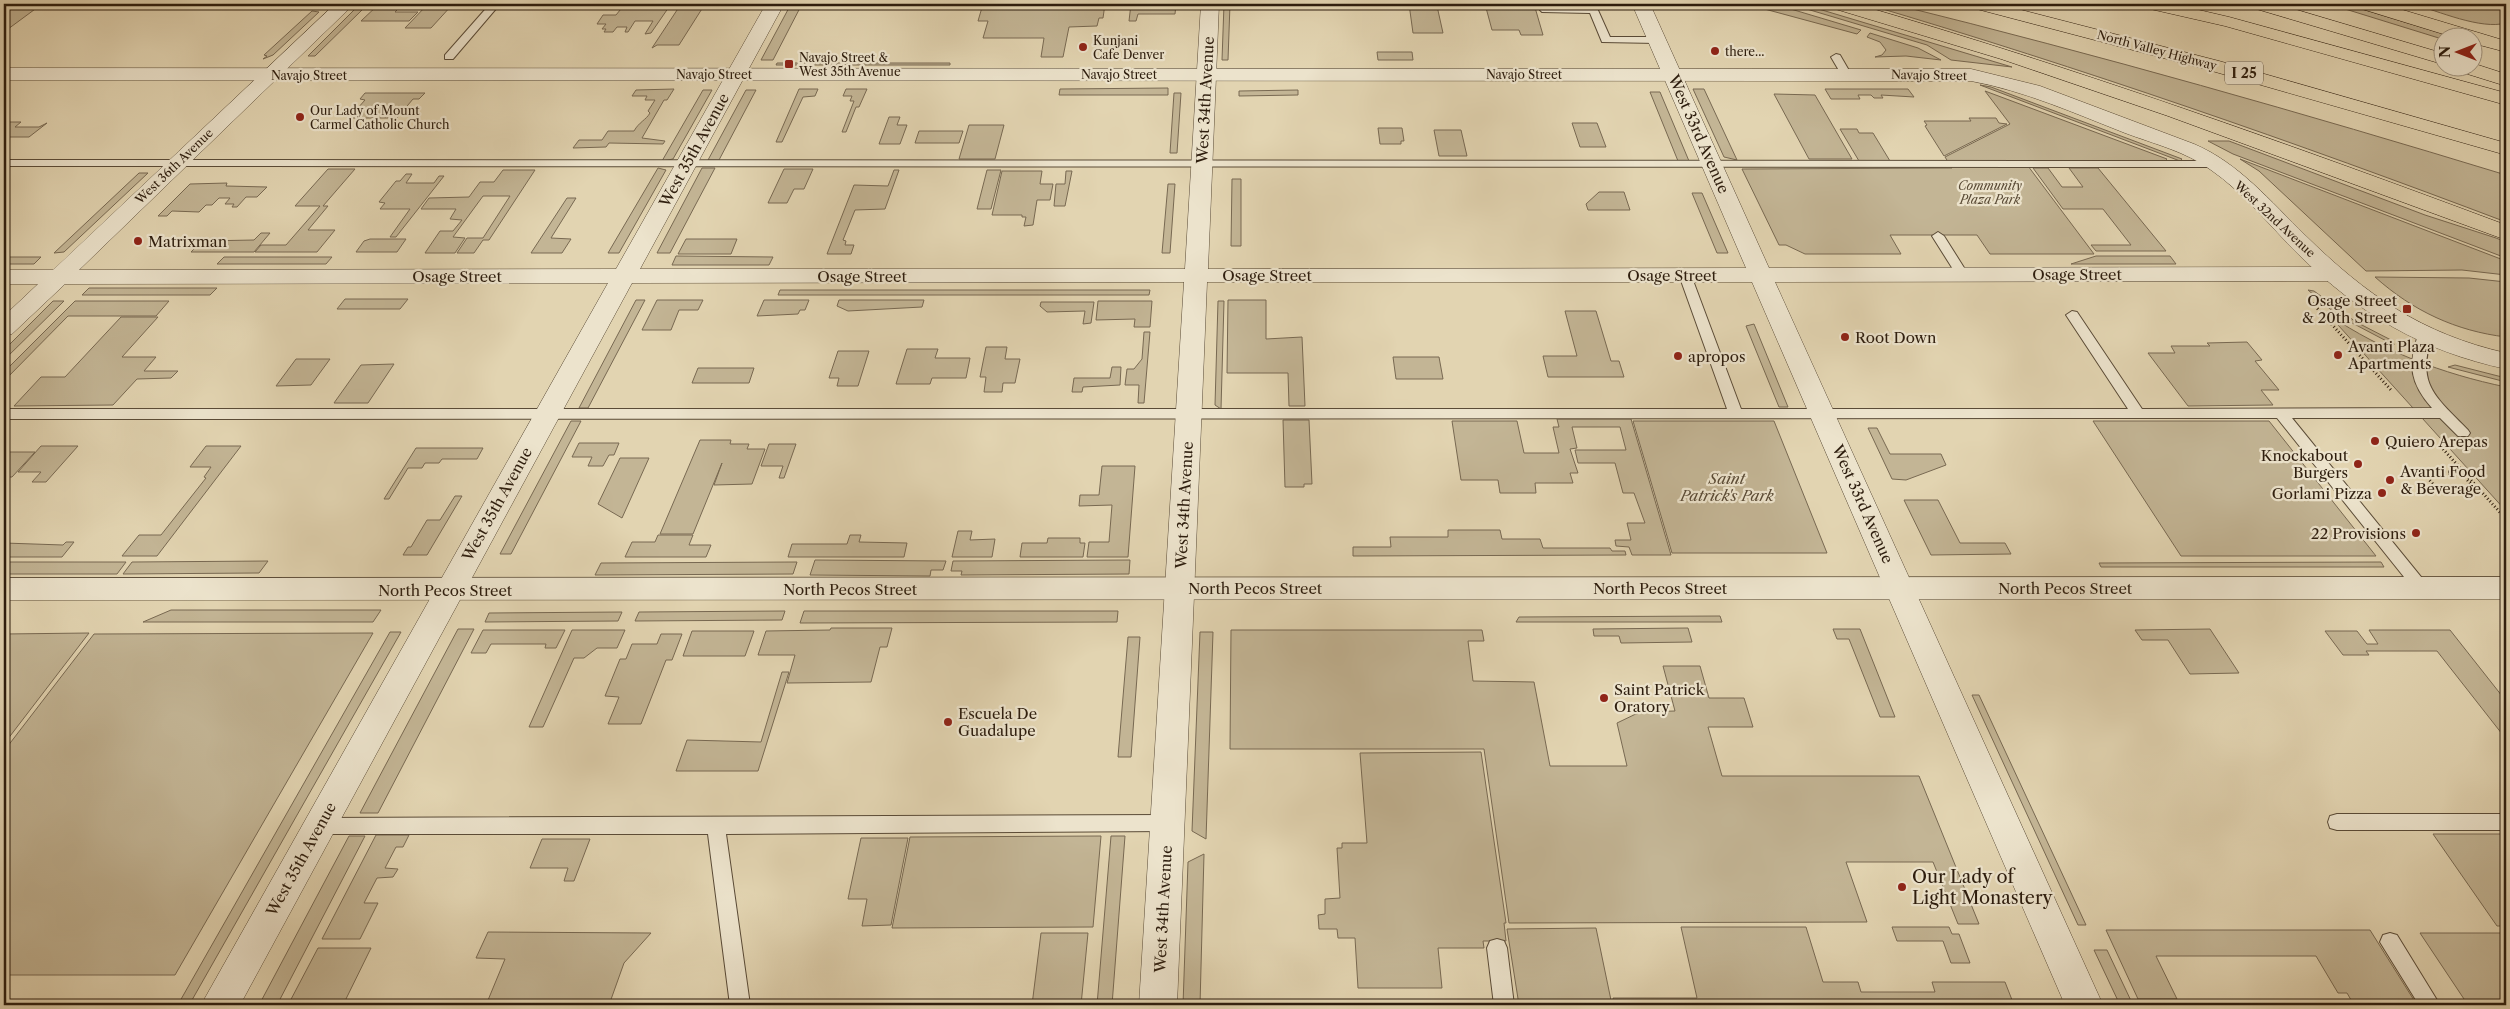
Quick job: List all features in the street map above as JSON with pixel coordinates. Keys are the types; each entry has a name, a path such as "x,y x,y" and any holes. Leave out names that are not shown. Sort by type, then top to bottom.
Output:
{"highway":[{"path":"1838,4 2077,77 2297,154 2506,233"},
{"name":"North Valley Highway","path":"1979,4 2212,64 2506,149"},
{"path":"2152,4 2230,22 2506,99"},
{"path":"2259,4 2432,56"},
{"path":"2365,4 2506,47"},
{"path":"2408,17 2474,32 2506,36"},
{"path":"2482,72 2506,80"},
{"path":"2432,109 2506,130"}],"street":[{"name":"West 36th Avenue","path":"4,329 345,4"},
{"name":"West 35th Avenue","path":"220,1005 775,4"},
{"name":"West 34th Avenue","path":"1158,1005 1210,4"},
{"name":"West 33rd Avenue","path":"1641,4 2084,1005"},
{"name":"Navajo Street","path":"4,74 1959,74 1998,80 2176,145 2217,164"},
{"name":"West 32nd Avenue","path":"2217,164 2333,274"},
{"name":"Osage Street","path":"4,277 2333,274"},
{"path":"2333,274 2360,298 2380,312 2425,335 2473,353 2506,361"},
{"name":"North Pecos Street","path":"4,589 2506,588"}],"lane":[{"path":"449,57 495,4"},
{"path":"1544,10 1594,10 1606,40 1657,40"},
{"path":"1836,57 1846,74"},
{"path":"4,163 2217,164"},
{"path":"1938,236 1962,274"},
{"path":"1685,275 1736,413"},
{"path":"2072,315 2138,413"},
{"path":"2425,335 2418,365 2420,379 2444,413 2463,433"},
{"path":"2281,413 2422,588"},
{"path":"4,414 2444,413"},
{"path":"2337,822 2506,822"},
{"path":"320,826 1168,823"},
{"path":"716,826 740,1005"},
{"path":"2390,942 2430,1005"},
{"path":"1497,948 1504,1005"}],"path":[{"path":"2417,470 2421,470 2438,490 2476,490 2464,476 2443,476 2439,472 2464,472"}],"green space":[{"path":"4,4 42,4 4,32"},
{"path":"379,4 403,4 395,12 418,12 409,21 361,21"},
{"path":"625,4 671,4 651,33 645,34 653,21 635,21 628,32 625,32 627,27 617,27 613,32 604,32 606,29 602,29 606,24 597,24 603,15 616,15"},
{"path":"681,4 705,4 679,45 657,45 652,48"},
{"path":"791,4 802,4 773,60 761,60"},
{"path":"983,4 1105,4 1103,18 1099,18 1097,26 1069,27 1063,57 1041,57 1044,38 983,38 988,21 978,21"},
{"path":"1131,4 1176,4 1175,14 1138,14 1136,21 1129,21"},
{"path":"1224,4 1230,4 1228,60 1222,60"},
{"path":"1409,4 1437,6 1443,33 1413,33"},
{"path":"1485,4 1534,4 1543,35 1521,35 1519,30 1492,30"},
{"path":"1746,4 1774,4 1861,30 1857,34"},
{"path":"1790,4 1802,4 2012,67 1951,60 1927,45"},
{"path":"1866,4 1893,4 2124,64 2354,129 2506,175 2506,222 2188,107 1947,28"},
{"path":"2329,4 2345,4 2432,30 2432,36"},
{"path":"2413,4 2506,4 2506,23 2484,24 2472,22"},
{"path":"427,5 452,5 431,28 405,28"},
{"path":"355,9 363,9 315,56 308,56"},
{"path":"312,11 319,12 273,55 263,59 267,56 264,55"},
{"path":"1870,33 1918,48 1941,60 1906,56 1875,57 1882,55 1886,50 1880,42 1867,37"},
{"path":"1377,52 1412,52 1413,60 1378,60"},
{"path":"777,63 950,63 950,65 776,65"},
{"path":"1980,85 1991,87 2182,159 2180,161"},
{"path":"1168,88 1168,95 1059,95 1060,89"},
{"path":"674,89 667,100 664,100 642,138 665,141 663,144 609,143 606,147 573,148 579,140 602,140 608,131 634,131 650,113 648,111 655,100 645,100 647,96 632,96 636,90"},
{"path":"799,89 818,89 815,96 803,97 782,142 776,142"},
{"path":"846,89 867,89 859,107 856,107 846,132 842,132 854,101 850,101 852,96 843,96"},
{"path":"1693,89 1704,89 1737,160 1724,157"},
{"path":"1825,89 1908,89 1914,97 1881,95 1883,98 1874,98 1871,95 1858,95 1860,99 1831,99"},
{"path":"703,90 712,90 673,159 662,161"},
{"path":"746,90 756,90 719,160 708,160"},
{"path":"1298,90 1298,95 1239,96 1239,91"},
{"name":"Community Plaza Park","path":"1985,91 2167,159 2165,161 2025,162 2094,254 1990,254 1977,235 1890,235 1901,254 1805,254 1786,245 1779,245 1742,169 1952,168 1945,157 2010,124"},
{"path":"1650,92 1660,92 1689,161 1678,161"},
{"path":"365,93 425,93 419,99 413,99 397,118 349,118 365,100 360,99"},
{"path":"1174,93 1181,93 1177,153 1170,153"},
{"path":"1774,94 1815,95 1852,159 1809,159"},
{"path":"889,117 900,117 897,125 907,125 900,144 879,144"},
{"path":"1969,118 1996,118 1999,123 2007,124 1944,156 1925,126 1927,125 1924,121 1971,121"},
{"path":"4,122 21,122 15,127 39,127 47,123 29,137 4,137"},
{"path":"1572,123 1597,123 1606,147 1580,147"},
{"path":"969,125 1004,125 995,159 959,159"},
{"path":"1378,128 1402,128 1404,141 1401,141 1401,144 1380,144"},
{"path":"1840,129 1857,129 1859,133 1873,133 1890,161 1859,161"},
{"path":"1434,130 1461,130 1467,156 1439,156"},
{"path":"919,131 963,131 959,143 915,143"},
{"path":"2208,141 2229,141 2425,215 2496,238 2506,242 2506,258 2233,154"},
{"path":"2240,159 2506,261 2506,275 2462,270 2366,271 2259,171"},
{"path":"658,168 666,170 619,253 608,253"},
{"path":"702,168 715,168 670,253 657,253"},
{"path":"2033,168 2048,168 2062,187 2083,187 2069,168 2098,168 2166,251 2096,251 2091,245 2131,245 2103,209 2063,209"},
{"path":"328,169 355,169 323,206 328,206 308,230 335,230 317,252 255,252 261,245 286,245 320,206 295,206"},
{"path":"784,169 813,169 804,189 794,189 787,203 768,203"},
{"path":"503,170 535,170 489,240 483,240 474,253 457,253 467,238 483,238 510,196 483,196 453,237 465,238 455,253 425,253 440,231 453,231 462,220 450,219 456,209 421,209 429,198 469,197 480,182 494,182"},
{"path":"894,170 899,170 885,209 855,210 843,240 846,241 845,245 854,245 851,254 827,254 854,185 888,186"},
{"path":"987,170 1001,170 991,209 977,209"},
{"path":"1002,171 1042,171 1040,184 1053,184 1050,200 1037,200 1033,225 1024,226 1026,217 1022,217 1022,215 992,215"},
{"path":"1066,171 1072,171 1065,206 1054,206 1056,184 1065,184"},
{"path":"139,173 148,173 64,252 54,253"},
{"path":"406,174 412,174 406,183 434,183 439,176 444,176 396,237 390,237 410,209 380,209 385,203 379,202 396,181 400,181"},
{"path":"1232,179 1241,179 1241,246 1231,246"},
{"path":"227,183 226,186 267,187 257,197 246,197 237,207 232,207 234,204 225,204 230,198 219,198 212,205 206,205 199,212 172,211 167,216 158,216 190,184"},
{"path":"1168,184 1175,184 1170,253 1162,253"},
{"path":"1599,192 1624,192 1630,210 1588,210 1586,204"},
{"path":"1692,193 1702,193 1728,253 1717,253"},
{"path":"567,198 576,198 551,238 571,239 562,253 531,253"},
{"path":"261,233 270,233 254,252 191,252 202,241 254,240"},
{"path":"370,239 406,239 397,252 356,252 364,241"},
{"path":"686,239 737,239 731,254 678,254"},
{"path":"676,256 773,257 769,265 672,265"},
{"path":"2096,256 2170,256 2176,264 2071,264"},
{"path":"4,257 41,257 34,264 4,264"},
{"path":"224,257 332,257 326,264 217,264"},
{"path":"2375,277 2469,278 2506,282 2506,337 2470,330 2436,318 2404,300"},
{"path":"89,288 217,288 210,295 82,295"},
{"path":"780,290 1150,290 1149,295 778,295"},
{"path":"2308,290 2314,291 2356,322 2393,341 2394,345 2337,315"},
{"path":"345,299 408,299 400,309 337,309"},
{"path":"636,300 645,300 588,408 579,408"},
{"path":"657,300 703,300 698,310 679,310 671,330 642,330"},
{"path":"764,300 809,300 805,310 800,310 798,314 757,316"},
{"path":"839,300 924,300 922,307 848,311 837,306"},
{"path":"1228,300 1266,300 1266,339 1302,337 1305,406 1289,406 1288,373 1227,373"},
{"path":"53,301 64,301 4,360 4,350"},
{"path":"75,301 169,301 156,316 68,316 4,381 4,372"},
{"path":"1098,301 1152,301 1150,327 1134,327 1135,319 1096,320"},
{"path":"1218,301 1224,301 1221,409 1215,405"},
{"path":"1041,302 1094,302 1091,323 1083,324 1085,311 1047,312 1040,306"},
{"path":"1565,311 1596,311 1611,361 1619,361 1624,377 1548,377 1543,356 1577,356"},
{"path":"2329,315 2370,340 2414,360 2482,382 2506,387 2506,511"},
{"path":"121,317 158,317 122,357 156,357 144,371 178,371 171,378 137,379 113,405 14,406 41,377 65,377"},
{"path":"1754,324 1788,407 1779,407 1746,326"},
{"path":"1144,332 1150,332 1144,403 1138,403 1139,385 1125,385 1127,369 1134,369 1142,359"},
{"path":"2247,342 2262,360 2255,361 2279,390 2261,390 2273,405 2188,406 2148,353 2175,353 2171,346 2210,346 2207,343"},
{"path":"986,347 1007,347 1005,359 1020,359 1015,383 1003,383 1002,392 984,392 986,377 980,377"},
{"path":"907,349 938,349 935,358 970,358 966,378 932,378 930,384 896,384"},
{"path":"838,351 869,351 858,386 837,386 839,378 829,378"},
{"path":"1393,357 1439,357 1443,379 1396,379"},
{"path":"296,359 330,359 311,385 276,386"},
{"path":"394,364 368,403 334,403 361,365"},
{"path":"2455,365 2506,378 2506,382 2448,367"},
{"path":"1112,367 1121,367 1120,385 1083,387 1082,392 1072,392 1074,378 1110,378"},
{"path":"698,368 754,368 749,383 692,383"},
{"path":"1557,419 1631,419 1671,555 1632,555 1629,547 1616,546 1615,540 1631,540 1627,523 1645,523 1634,493 1623,493 1615,463 1578,463 1575,450 1626,450 1620,427 1572,427 1577,448 1570,449 1578,473 1570,473 1573,483 1535,483 1536,493 1500,493 1498,480 1461,480 1452,421 1517,421 1524,453 1559,453 1553,427 1559,427"},
{"path":"1283,420 1309,420 1312,484 1304,484 1304,487 1285,487"},
{"path":"571,421 581,421 511,554 500,554"},
{"name":"Saint Patrick's Park","path":"1633,421 1774,421 1827,553 1672,553"},
{"path":"2093,421 2269,421 2376,556 2181,556"},
{"path":"1868,428 1877,428 1890,454 1941,454 1946,465 1906,480 1892,479"},
{"path":"700,440 731,440 730,444 749,444 747,449 765,449 752,484 714,485 722,463 693,534 660,534"},
{"path":"579,443 619,443 614,455 609,455 603,466 588,466 592,457 572,457"},
{"path":"769,444 796,444 784,478 779,478 783,466 761,466"},
{"path":"41,446 78,446 46,482 32,482 41,472 18,472"},
{"path":"206,446 241,446 157,556 122,556 139,535 161,535 206,478 204,477 211,467 190,467"},
{"path":"416,448 483,448 477,459 442,459 439,463 425,463 422,468 408,468 389,499 384,499"},
{"path":"4,452 35,452 12,477 4,477"},
{"path":"620,458 649,458 622,518 598,504"},
{"path":"1102,466 1135,466 1128,557 1087,557 1089,542 1109,542 1112,505 1079,506 1080,495 1099,495"},
{"path":"455,496 462,496 427,555 403,555 408,547 411,547 427,520 440,520"},
{"path":"1904,500 1938,500 1960,543 2005,543 2011,554 1931,555"},
{"path":"1448,530 1500,530 1502,539 1540,539 1543,548 1610,548 1612,551 1625,551 1626,555 1353,556 1353,547 1391,547 1390,537 1448,537"},
{"path":"958,531 972,531 970,540 995,539 992,557 952,557"},
{"path":"658,535 693,535 689,545 711,545 706,557 625,557 632,542 655,542"},
{"path":"850,535 861,535 859,542 907,543 904,557 788,557 792,544 847,544"},
{"path":"1048,538 1080,538 1080,543 1085,543 1083,557 1020,557 1022,543 1047,543"},
{"path":"66,542 74,542 62,557 4,557 4,543 63,545"},
{"path":"815,560 946,561 943,570 931,570 930,576 810,575"},
{"path":"1130,560 1129,574 961,575 962,571 951,571 953,561"},
{"path":"268,561 259,573 123,574 132,562"},
{"path":"4,562 126,562 117,574 4,574"},
{"path":"797,562 793,574 595,575 601,563"},
{"path":"2381,562 2384,567 2101,567 2099,563"},
{"path":"171,610 381,610 373,622 143,622"},
{"path":"785,611 782,620 635,621 639,612"},
{"path":"804,611 1118,611 1117,622 800,623"},
{"path":"622,612 618,621 485,622 489,613"},
{"path":"1720,616 1722,622 1516,622 1519,617"},
{"path":"831,628 892,628 887,647 880,647 871,682 787,683 795,655 758,655 766,631 830,630"},
{"path":"1688,628 1692,642 1621,643 1619,636 1594,636 1593,629"},
{"path":"458,629 474,629 378,813 360,813"},
{"path":"1833,629 1860,629 1895,717 1880,717 1849,639 1837,639"},
{"path":"2210,629 2239,673 2190,674 2168,640 2142,640 2135,630"},
{"path":"483,630 565,630 556,648 545,648 546,644 491,644 486,653 471,653"},
{"path":"572,630 625,630 617,648 597,648 584,658 574,658 543,727 529,727"},
{"path":"1231,630 1482,630 1484,641 1468,641 1473,681 1534,682 1550,766 1627,766 1617,723 1640,712 1675,711 1663,666 1700,666 1709,698 1744,698 1753,727 1708,727 1722,776 1919,776 1979,924 1958,924 1933,862 1846,862 1867,922 1509,923 1484,749 1230,749"},
{"path":"2369,630 2450,630 2506,701 2506,739 2437,651 2366,651 2369,655 2343,655 2325,631 2357,631 2367,644 2378,644"},
{"path":"692,631 754,631 745,656 683,656"},
{"path":"390,632 401,632 192,1000 180,1001"},
{"path":"1200,632 1213,632 1206,839 1192,831"},
{"path":"89,633 4,744 4,634"},
{"path":"373,633 175,975 4,975 4,751 94,634"},
{"path":"661,634 682,634 672,660 666,660 641,724 608,724 619,697 605,696 620,659 626,659 632,644 657,644"},
{"path":"1128,637 1140,637 1131,757 1118,757"},
{"path":"782,672 789,672 758,771 676,771 687,740 761,742"},
{"path":"1972,695 1979,695 2086,925 2078,925"},
{"path":"1481,752 1506,923 1504,923 1506,941 1483,941 1484,948 1438,948 1442,988 1358,988 1355,938 1338,938 1337,929 1319,929 1318,915 1325,914 1325,899 1340,898 1337,848 1342,848 1342,843 1367,843 1360,753"},
{"path":"2433,834 2506,834 2506,926 2497,926"},
{"path":"376,835 409,835 403,847 396,847 385,868 398,869 393,877 377,878 364,903 378,903 360,939 322,939"},
{"path":"349,836 365,836 277,1005 259,1005"},
{"path":"1101,836 1093,927 892,928 910,837"},
{"path":"1111,836 1125,836 1112,1005 1097,1005"},
{"path":"861,838 908,838 891,925 862,926 867,899 848,899"},
{"path":"542,839 590,839 574,881 564,881 568,868 530,868"},
{"path":"1204,854 1200,1005 1183,1005 1188,862"},
{"path":"1681,927 1806,927 1823,982 1858,982 1861,992 1935,992 1932,982 2005,982 2014,1005 1615,1005 1613,998 1697,998"},
{"path":"1892,927 1949,927 1952,934 1959,934 1970,963 1951,963 1943,941 1897,941"},
{"path":"1596,928 1612,1005 1519,1005 1507,929"},
{"path":"2106,930 2370,930 2417,1005 2354,1005 2347,993 2338,993 2316,956 2156,956 2177,999 2138,999"},
{"path":"488,932 651,933 624,963 609,1005 486,1005 505,959 476,958"},
{"path":"1041,933 1088,933 1081,1005 1032,1005"},
{"path":"2420,933 2506,933 2506,1005 2468,1005"},
{"path":"318,948 371,948 343,1005 288,1005"},
{"path":"2094,950 2107,950 2133,1005 2120,1005"}],"place":[{"name":"Kunjani Cafe Denver","path":"1083,47"},
{"name":"there...","path":"1715,51"},
{"name":"Navajo Street & West 35th Avenue","path":"789,64"},
{"name":"Our Lady of Mount Carmel Catholic Church","path":"300,117"},
{"name":"Matrixman","path":"138,241"},
{"name":"Osage Street & 20th Street","path":"2407,309"},
{"name":"Root Down","path":"1845,337"},
{"name":"Avanti Plaza Apartments","path":"2338,355"},
{"name":"apropos","path":"1678,356"},
{"name":"Quiero Arepas","path":"2375,441"},
{"name":"Knockabout Burgers","path":"2358,464"},
{"name":"Avanti Food & Beverage","path":"2390,480"},
{"name":"Gorlami Pizza","path":"2382,493"},
{"name":"22 Provisions","path":"2416,533"},
{"name":"Saint Patrick Oratory","path":"1604,698"},
{"name":"Escuela De Guadalupe","path":"948,722"},
{"name":"Our Lady of Light Monastery","path":"1902,887"}]}
